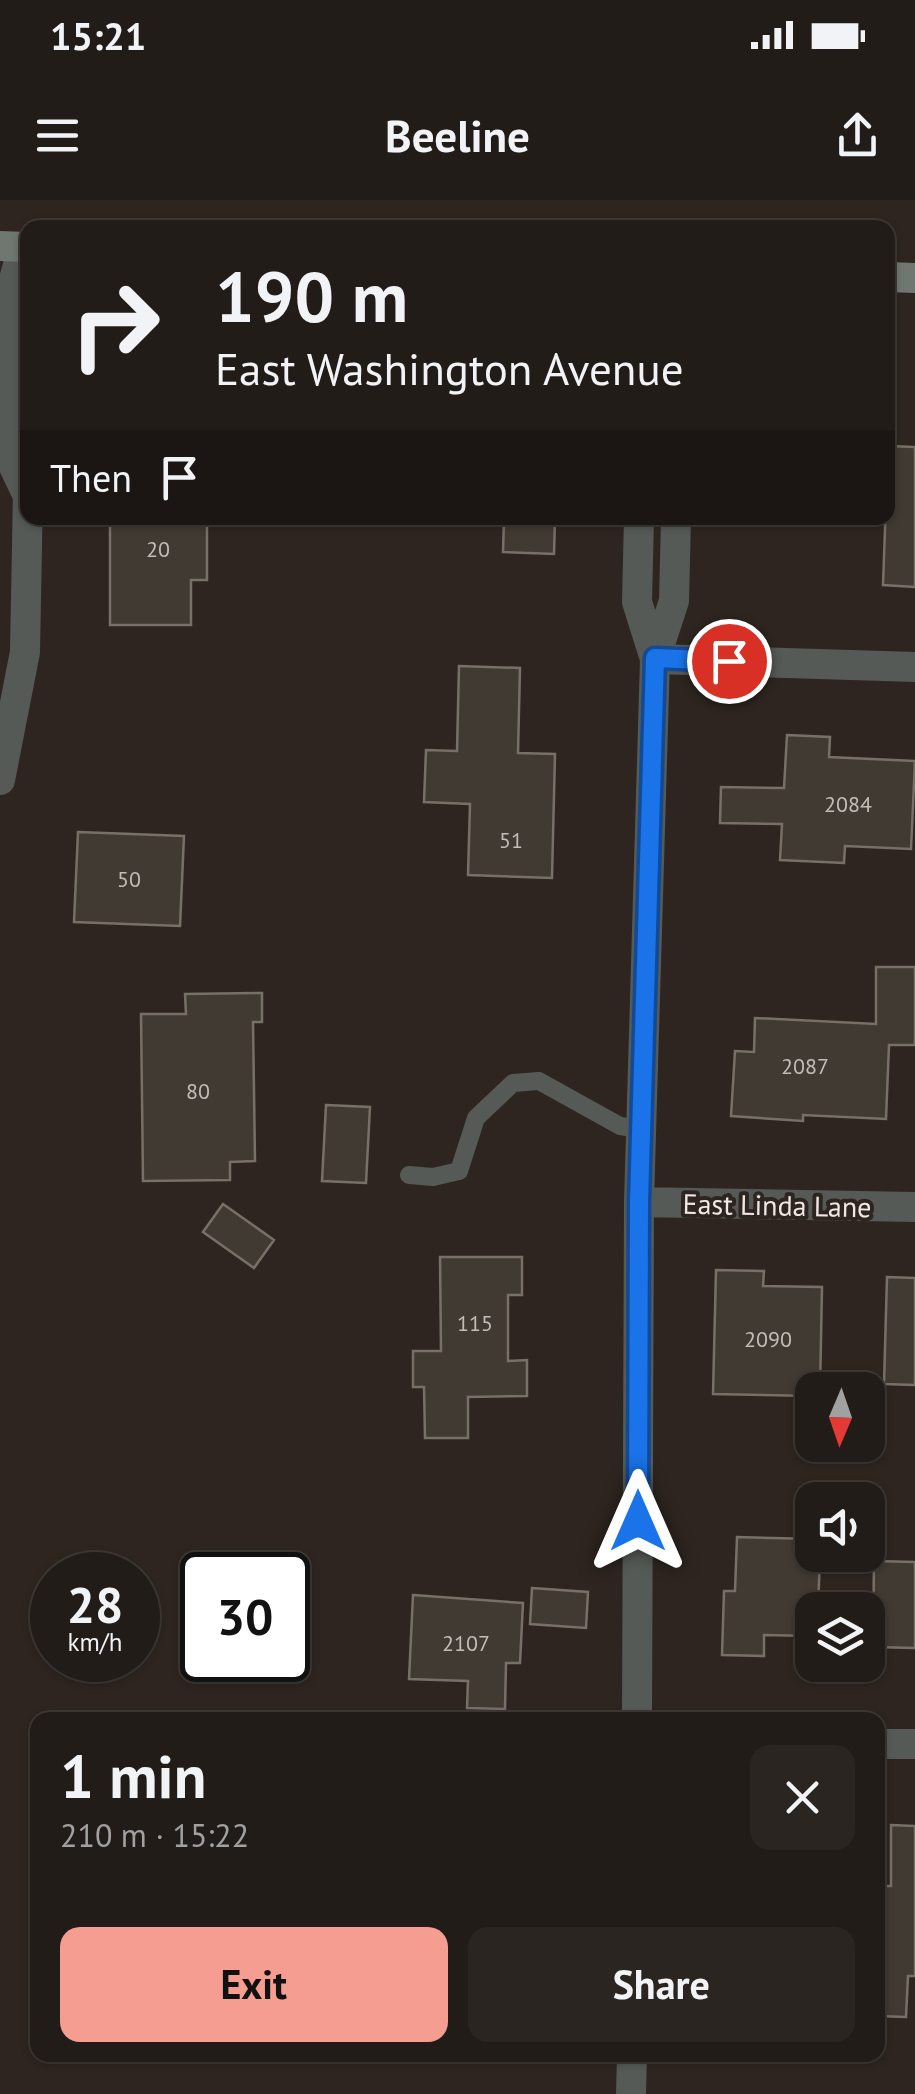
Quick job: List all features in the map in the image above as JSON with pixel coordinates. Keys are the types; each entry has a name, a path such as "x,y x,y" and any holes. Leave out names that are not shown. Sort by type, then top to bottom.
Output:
{"street":[{"path":"19,250 5,312 4,446 20,478"},
{"path":"0,780 25,652 27,525"},
{"path":"639,525 638,602 655,658"},
{"path":"637,1712 639,1202 655,658 674,602 676,525"},
{"path":"655,658 915,667"},
{"name":"East Linda Lane","path":"639,1202 915,1207"},
{"path":"885,1744 915,1744"},
{"path":"631,2094 632,2062"}],"lane":[{"path":"409,1174 433,1177 459,1171 476,1118 514,1083 540,1081 620,1126 641,1129"}],"building":[{"path":"895,446 915,447 915,587 883,585 885,525 895,525"},
{"path":"110,525 207,525 207,580 191,580 191,625 110,625"},
{"path":"504,525 555,525 554,554 503,552"},
{"path":"459,666 520,668 518,753 555,754 552,878 468,875 470,804 424,802 426,750 457,751"},
{"path":"787,735 830,737 829,757 915,761 911,849 845,846 844,863 780,860 782,824 720,823 721,787 784,788"},
{"path":"78,832 184,836 180,926 74,922"},
{"path":"876,967 915,967 915,1045 889,1045 886,1119 803,1115 803,1121 731,1116 735,1051 754,1052 755,1018 876,1024"},
{"path":"262,993 262,1022 253,1022 255,1161 230,1162 230,1180 143,1181 141,1014 186,1014 185,994"},
{"path":"326,1105 370,1107 366,1183 322,1181"},
{"path":"223,1204 274,1240 254,1268 203,1232"},
{"path":"440,1257 522,1257 522,1295 508,1295 508,1361 527,1360 527,1396 468,1397 468,1438 425,1438 424,1387 413,1387 413,1351 441,1351"},
{"path":"716,1270 764,1271 763,1286 822,1287 820,1372 795,1372 795,1396 713,1394"},
{"path":"887,1277 915,1278 915,1385 885,1384"},
{"path":"737,1537 795,1539 795,1572 819,1572 819,1592 795,1592 795,1636 764,1635 764,1656 722,1655 724,1591 735,1591"},
{"path":"885,1561 915,1562 915,1648 885,1647 885,1592 874,1592 874,1572 885,1572"},
{"path":"532,1588 588,1592 586,1628 530,1624"},
{"path":"413,1595 523,1603 520,1663 506,1663 505,1709 467,1708 468,1681 409,1679"},
{"path":"891,1825 915,1826 915,1976 908,1976 906,2017 885,2016 885,1886 891,1886"}],"route":[{"path":"638,1521 639,1202 655,658 729,661"}]}
